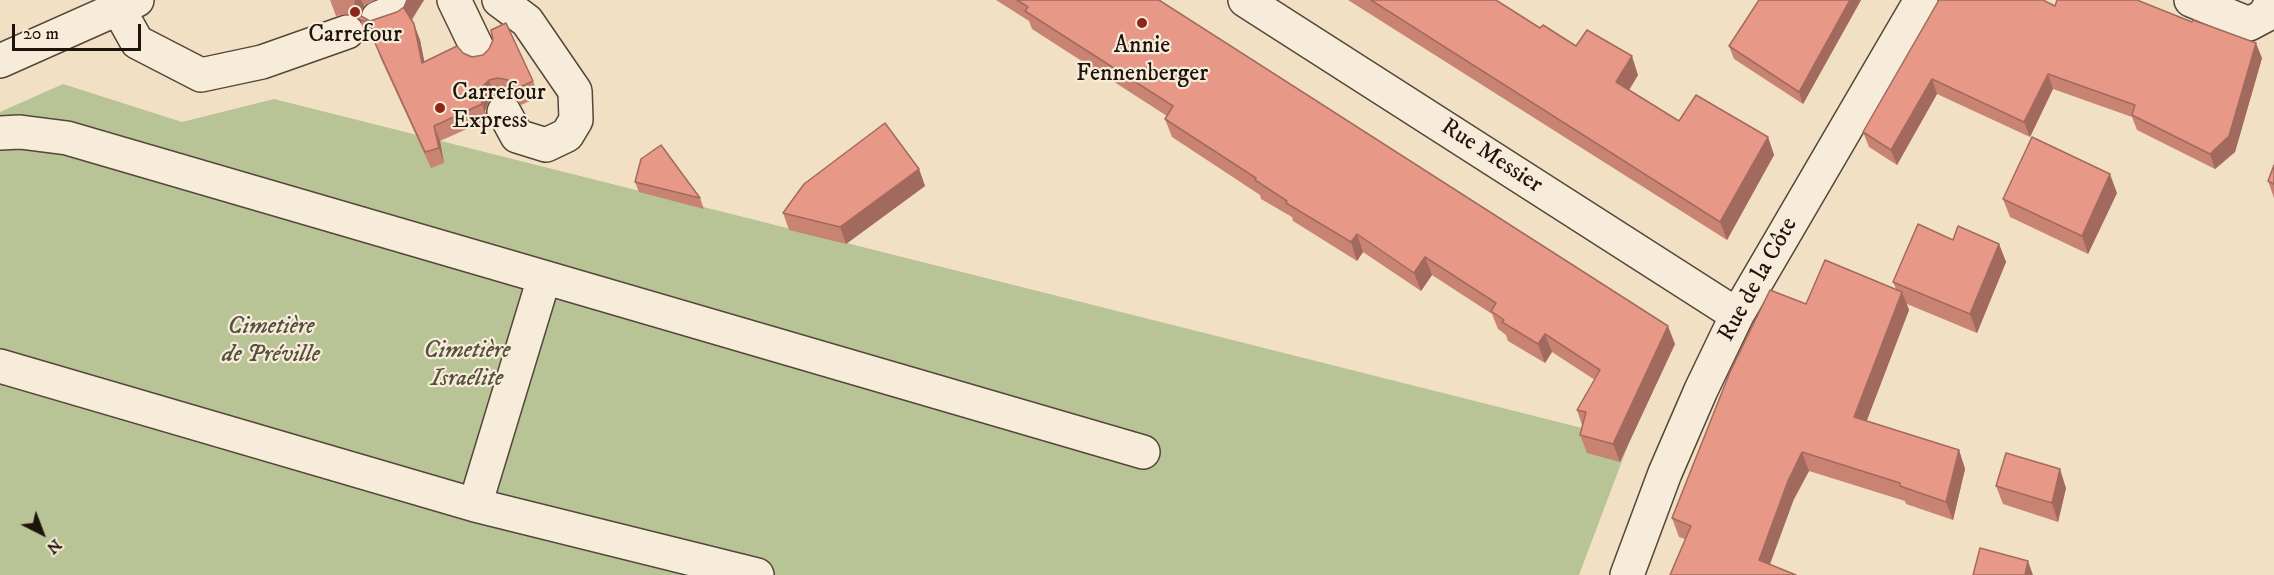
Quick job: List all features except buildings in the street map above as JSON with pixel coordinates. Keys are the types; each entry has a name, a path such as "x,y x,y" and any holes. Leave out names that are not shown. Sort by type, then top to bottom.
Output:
{"street":[{"path":"454,0 480,54"},
{"path":"500,0 527,21 575,92 576,120 567,135 546,145 517,136 504,112"},
{"name":"Rue Messier","path":"1245,0 1737,315"},
{"name":"Rue de la Côte","path":"1627,575 1665,473 1737,315 1921,0"},
{"path":"2191,0 2249,24 2265,11"},
{"path":"0,61 128,4 137,42 201,75 262,62 347,32"},
{"path":"0,133 20,132 67,138 1143,453"},
{"path":"475,505 544,278"},
{"path":"0,366 475,505 757,575"}],"green space":[{"name":"Cimetière de Préville","path":"63,84 182,122 274,99 1630,440 1579,575 0,575 0,112"}],"place":[{"name":"Carrefour","path":"355,12"},
{"name":"Annie Fennenberger","path":"1142,23"},
{"name":"Carrefour Express","path":"440,108"}],"park label":[{"name":"Cimetière Israélite","path":"467,366"}]}
